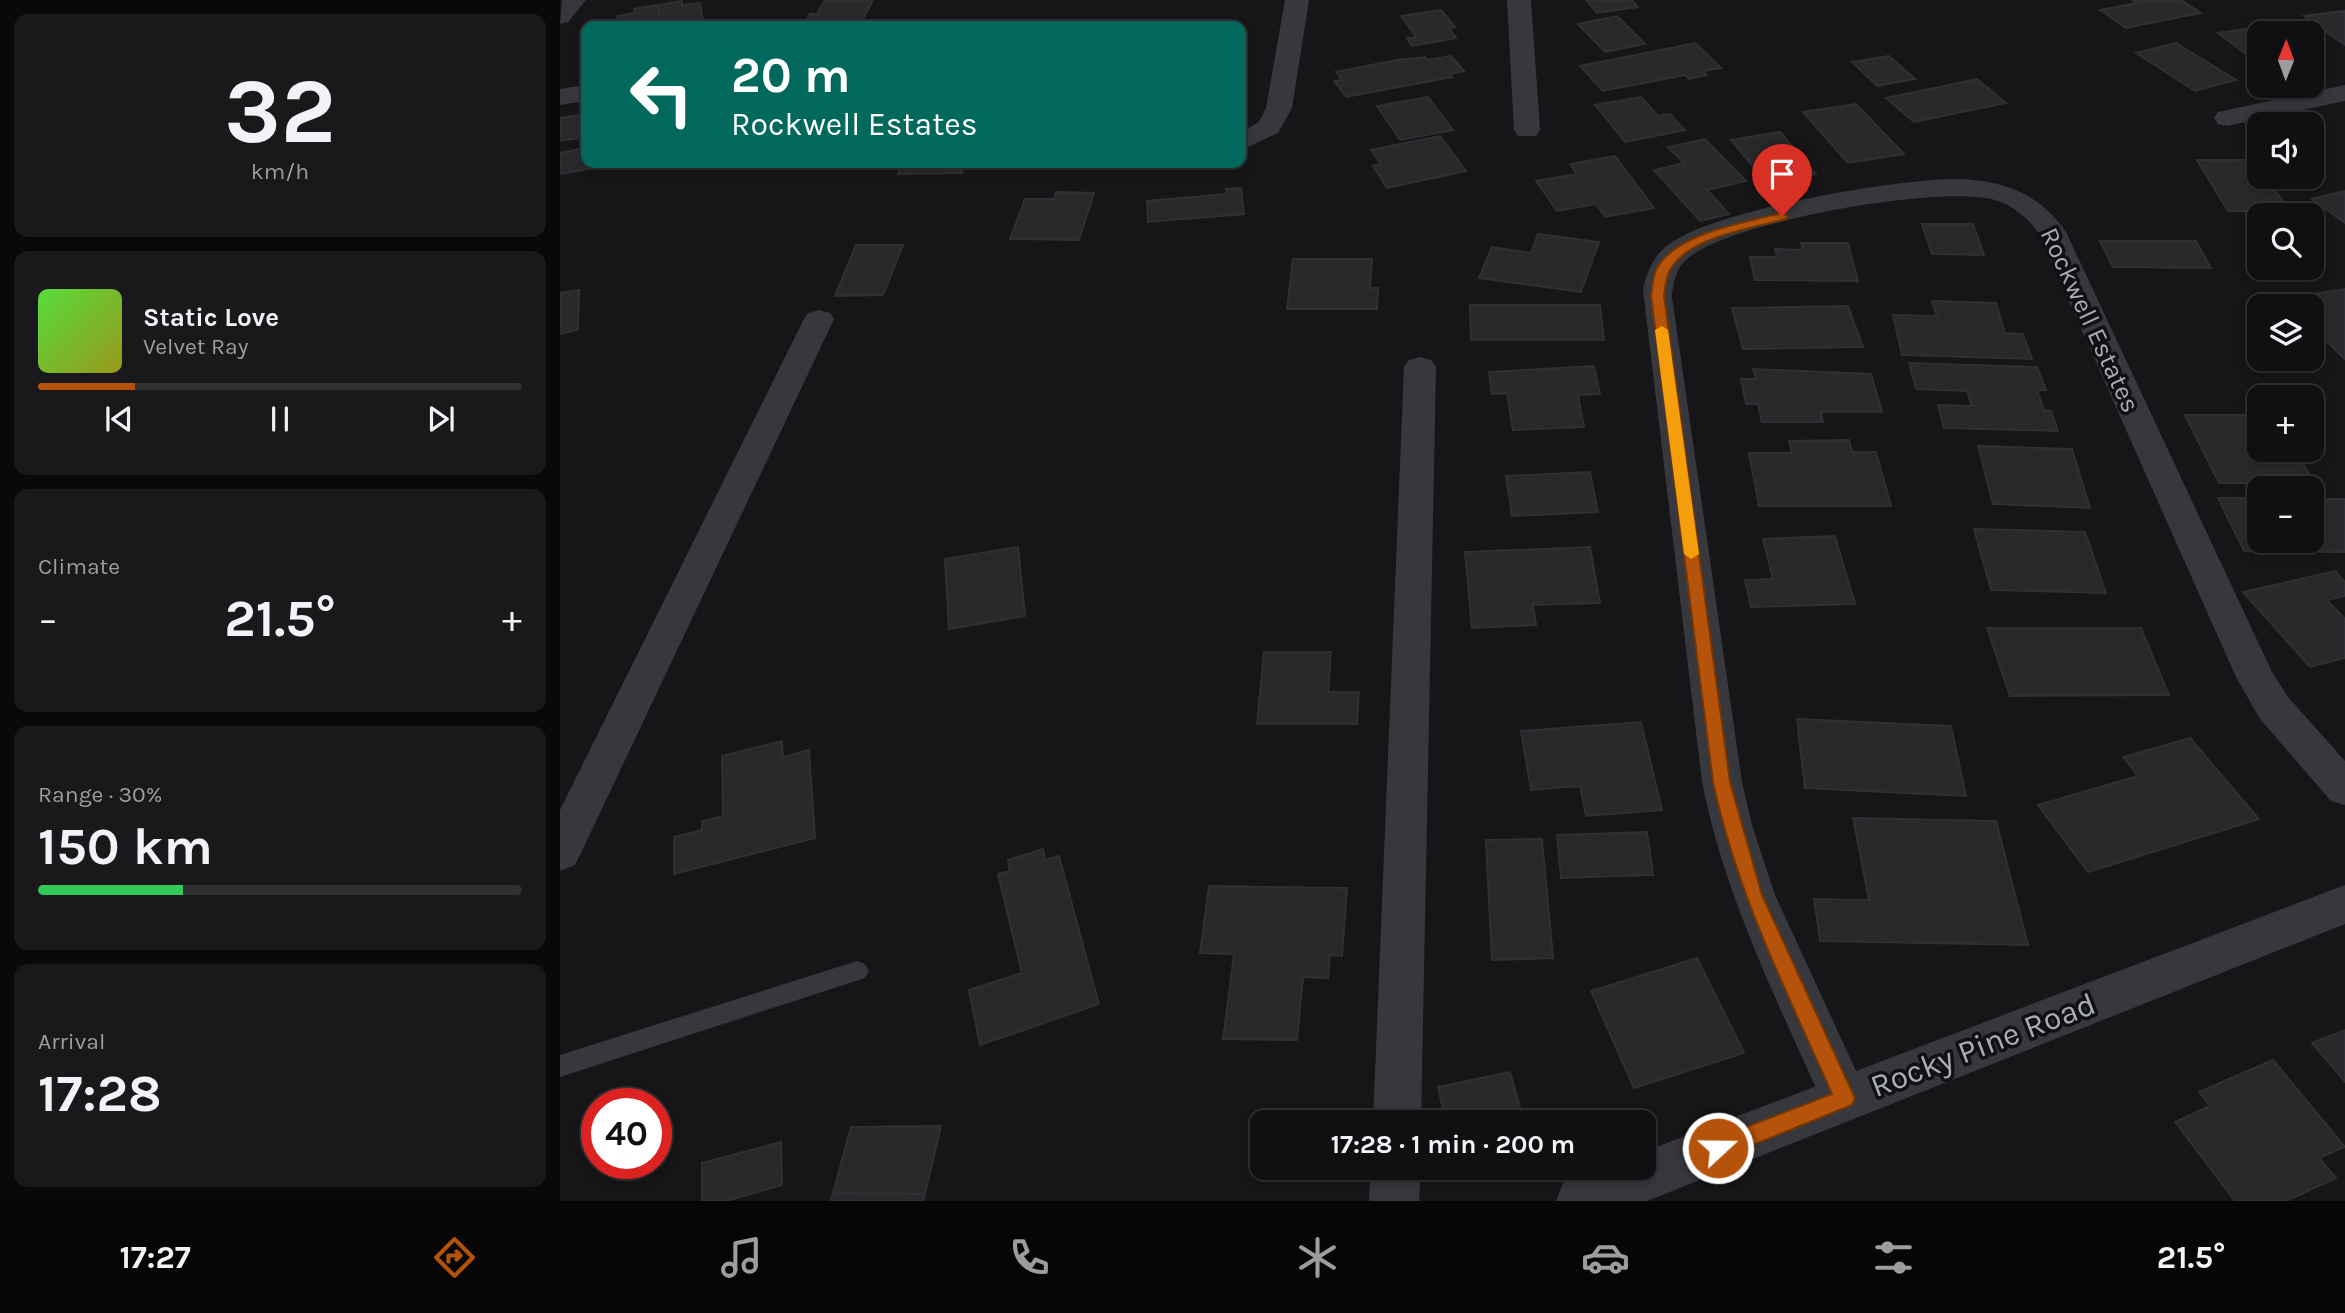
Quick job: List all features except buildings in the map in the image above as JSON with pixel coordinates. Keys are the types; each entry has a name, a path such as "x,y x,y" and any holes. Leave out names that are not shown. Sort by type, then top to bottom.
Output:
{"street":[{"path":"560,17 574,0"},
{"path":"1246,139 1269,127 1279,108 1297,0"},
{"path":"1519,0 1527,130"},
{"path":"2227,118 2345,93"},
{"path":"560,97 581,94"},
{"name":"Rockwell Estates","path":"1845,1098 1753,895 1722,782 1657,296 1663,270 1681,249 1721,232 1802,211 1932,188 1962,187 2000,192 2018,199 2036,211 2052,232 2255,677 2274,708 2345,789"},
{"path":"560,853 819,319"},
{"path":"1397,1110 1420,367"},
{"name":"Rocky Pine Road","path":"1582,1201 2345,904"},
{"path":"1394,1201 1395,1180"}],"lane":[{"path":"560,1066 857,971"}],"slow traffic":[{"path":"1662,330 1691,554"}],"route":[{"path":"1718,1148 1845,1098 1753,895 1731,825 1722,782 1657,296 1658,282 1663,270 1681,249 1721,232 1782,216"}]}
